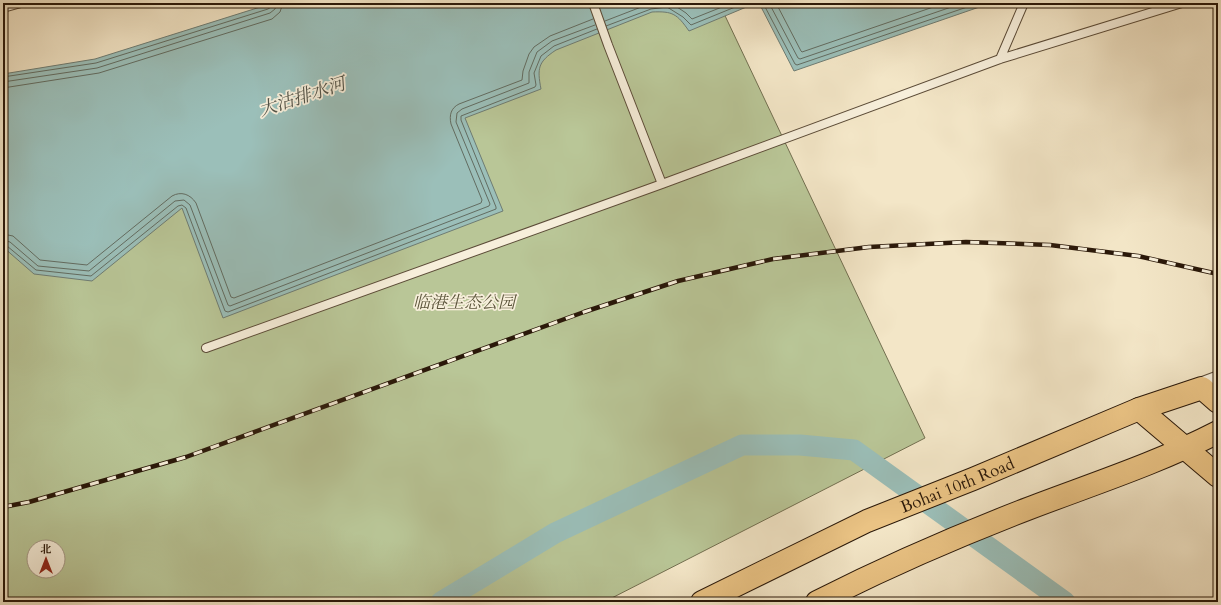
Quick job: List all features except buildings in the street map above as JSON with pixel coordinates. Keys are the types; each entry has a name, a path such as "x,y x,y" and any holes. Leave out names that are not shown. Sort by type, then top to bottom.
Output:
{"main road":[{"path":"1210,385 1218,402"},
{"name":"Bohai 10th Road","path":"702,602 867,521 974,479 1139,409 1210,385"},
{"path":"1139,409 1218,476"},
{"path":"817,602 877,572 920,553 1020,512 1186,449 1218,432"}],"lane":[{"path":"3,8 21,3"},
{"path":"593,3 662,184"},
{"path":"1000,59 1024,3"},
{"path":"206,348 662,184 1000,59 1182,3"}],"green space":[{"name":"临港生态公园","path":"403,3 719,3 925,438 604,602 3,602 3,136"}],"water":[{"name":"大沽排水河","path":"273,3 756,3 689,31 678,17 665,12 652,12 556,50 542,62 540,66 539,76 541,89 465,118 503,211 223,318 182,208 92,281 34,274 3,247 3,74 95,59"},
{"path":"759,3 991,3 794,71"}],"waterway":[{"path":"441,602 555,533 742,445 800,445 854,450 1065,602"}],"railway":[{"path":"3,507 29,502 186,457 584,312 678,281 773,259 869,247 966,242 1050,245 1138,256 1218,274"}]}
